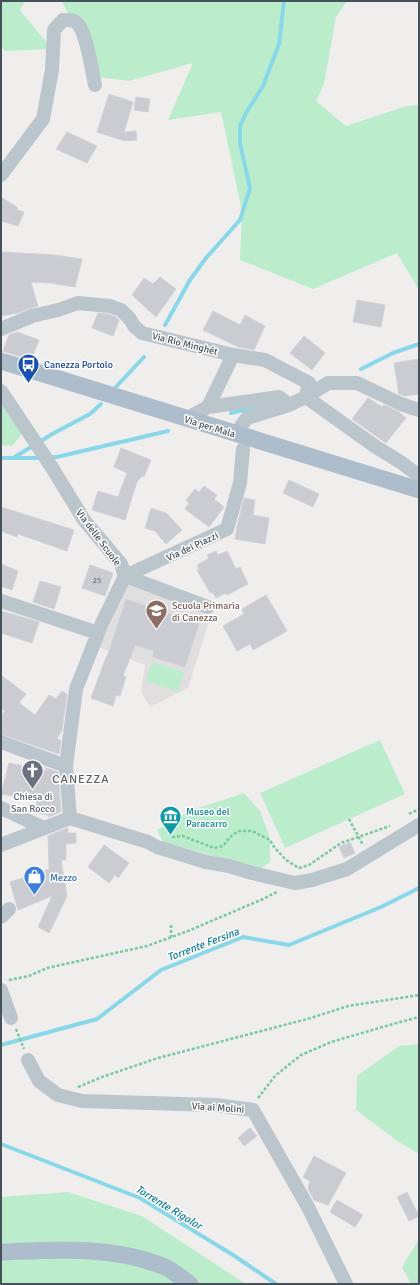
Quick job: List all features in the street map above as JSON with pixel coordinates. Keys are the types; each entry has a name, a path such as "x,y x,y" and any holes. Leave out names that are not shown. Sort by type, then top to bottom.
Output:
{"main road":[{"name":"Via per Mala","path":"1,361 419,490"},
{"path":"1,1252 92,1251 126,1254 166,1268 190,1284"}],"street":[{"path":"1,175 43,119 52,70 54,30 63,20 70,19 77,22 82,32 95,86"},
{"name":"Via Rio Minghét","path":"1,329 32,316 58,310 78,303 110,306 121,310 142,333 233,355 264,360 309,383 306,397"},
{"path":"208,407 233,355"},
{"path":"241,426 247,418 289,405 306,397 328,383 357,383 401,404 419,410"},
{"name":"Via delle Scuole","path":"1,391 51,466 84,520 121,564 125,576 102,623 76,689 66,766 70,818"},
{"path":"186,419 208,407 279,397 289,405"},
{"path":"306,397 419,476"},
{"name":"Via dei Piazzi","path":"125,576 227,530 240,483 243,449"},
{"path":"125,576 208,607"},
{"path":"1,601 98,633"},
{"path":"2,744 66,766"},
{"path":"1,808 44,828"},
{"path":"1,845 70,818 206,862 229,866 295,883 312,880 347,869 419,825"},
{"path":"5,985 12,1018"},
{"name":"Via ai Molini","path":"28,1060 39,1081 58,1095 82,1101 216,1105 253,1110 308,1207 346,1284"}],"path":[{"path":"408,815 419,809"},
{"path":"349,819 369,856"},
{"path":"157,847 162,839 183,836 214,848 223,846 238,831 252,831 270,840 274,847 286,860 299,868 309,865 342,842 388,827 395,823"},
{"path":"5,985 47,968 147,946 263,899 295,883"},
{"path":"171,925 171,937"},
{"path":"58,1095 102,1077 158,1058 311,1018 348,1006 419,995"},
{"path":"253,1110 252,1107 275,1076 302,1055 331,1042 419,1017"},
{"path":"12,1018 28,1060"}],"shaded area":[{"name":"Scuola Primaria di Canezza","path":"126,584 211,615 188,688 150,707 141,692 145,665 98,647"}],"green space":[{"path":"1,1 25,1 20,10 52,49 4,51 1,44"},
{"path":"62,1 347,1 336,17 324,84 316,101 346,126 407,106 419,105 419,290 397,253 313,289 240,260 242,211 221,112 168,120 193,63 129,81 98,77"},
{"path":"1,404 22,434 12,446 1,445"},
{"path":"152,662 184,672 178,691 146,681"},
{"path":"380,740 405,794 285,848 260,793"},
{"path":"244,793 260,811 270,838 270,862 260,869 163,842 157,830 189,811"},
{"path":"419,1044 419,1154 396,1140 356,1110 357,1076 399,1046"},
{"path":"68,1192 142,1216 246,1284 1,1284 1,1197"},
{"path":"419,1239 419,1284 411,1284 402,1267"}],"building":[{"path":"109,94 133,102 124,132 136,131 137,140 125,141 97,132"},
{"path":"136,97 150,99 148,112 134,110"},
{"path":"67,132 97,146 87,163 56,149"},
{"path":"1,197 18,208 17,210 24,212 18,226 1,221"},
{"path":"1,252 55,255 82,259 75,287 51,283 31,282 38,306 17,313 1,316"},
{"path":"160,277 176,289 156,317 132,295 144,278 153,284"},
{"path":"357,300 385,305 381,327 353,322"},
{"path":"213,311 240,325 245,315 265,326 254,350 238,347 203,330"},
{"path":"98,313 108,314 119,320 113,336 92,328"},
{"path":"17,332 39,340 31,360 3,351 9,335"},
{"path":"304,336 325,353 312,370 290,353"},
{"path":"419,359 419,394 405,396 399,394 394,363"},
{"path":"368,398 382,407 384,405 399,412 406,418 386,443 352,419"},
{"path":"121,448 151,460 144,477 142,476 137,482 125,520 92,510 98,491 118,497 127,473 114,467"},
{"path":"289,480 319,494 313,507 283,493"},
{"path":"204,486 217,495 214,499 224,507 209,527 185,509 189,503 186,500 195,489 199,492"},
{"path":"244,498 255,500 253,515 269,518 265,544 235,539"},
{"path":"1,507 74,530 67,551 18,534 17,537 1,531"},
{"path":"151,508 166,513 182,530 166,544 155,531 145,528"},
{"path":"216,551 218,555 227,551 236,569 240,567 248,584 227,595 226,593 216,598 212,592 210,593 197,570 199,569 197,565 209,558 207,555"},
{"path":"1,564 18,571 12,590 1,586"},
{"path":"90,565 113,573 105,596 82,588"},
{"path":"40,581 61,587 54,609 33,602"},
{"path":"266,595 287,631 253,650 250,644 237,651 223,626 244,614 242,609"},
{"path":"126,599 199,624 185,667 153,657 154,651 135,645 123,676 126,677 120,696 116,695 113,706 91,698 107,657"},
{"path":"1,611 39,622 32,643 1,633"},
{"path":"1,675 26,694 19,703 35,715 49,695 56,699 62,691 67,694 62,731 57,738 61,741 59,754 1,734 1,716 5,711 1,708"},
{"name":"Chiesa di San Rocco","path":"9,763 49,771 43,767 58,772 61,812 48,817 48,815 35,813 37,800 1,794"},
{"path":"67,828 68,833 76,833 76,843 66,844 66,860 61,860 67,896 49,933 38,927 52,896 18,910 10,882 49,869 48,836"},
{"path":"350,842 355,853 344,858 339,847"},
{"path":"104,845 129,863 118,878 115,875 109,883 88,867"},
{"path":"250,1128 257,1136 244,1146 238,1138"},
{"path":"314,1156 346,1173 328,1205 314,1200 308,1189 310,1181 303,1177"},
{"path":"407,1192 419,1216 409,1221 397,1197"},
{"path":"337,1200 363,1215 355,1227 330,1212"}],"waterway":[{"path":"165,325 190,280 206,258 240,220 250,188 240,143 240,126 246,113 263,86 279,44 284,1"},
{"path":"361,369 393,353 419,344"},
{"path":"114,389 144,357"},
{"path":"13,458 54,433 90,414 101,404"},
{"path":"231,413 256,407"},
{"path":"49,457 57,457 168,431"},
{"path":"1,458 41,458"},
{"name":"Torrente Fersina","path":"1,1045 97,1019 161,970 243,937 289,945 381,907 419,888"},
{"name":"Torrente Rigolor","path":"1,1144 140,1198 233,1255 276,1284"}],"place":[{"name":"Canezza Portolo","path":"28,384"},
{"name":"Scuola Primaria di Canezza","path":"156,630"},
{"name":"Chiesa di San Rocco","path":"33,790"},
{"name":"Museo del Paracarro","path":"171,836"},
{"name":"Mezzo","path":"34,896"}],"district":[{"name":"CANEZZA","path":"81,779"}]}
